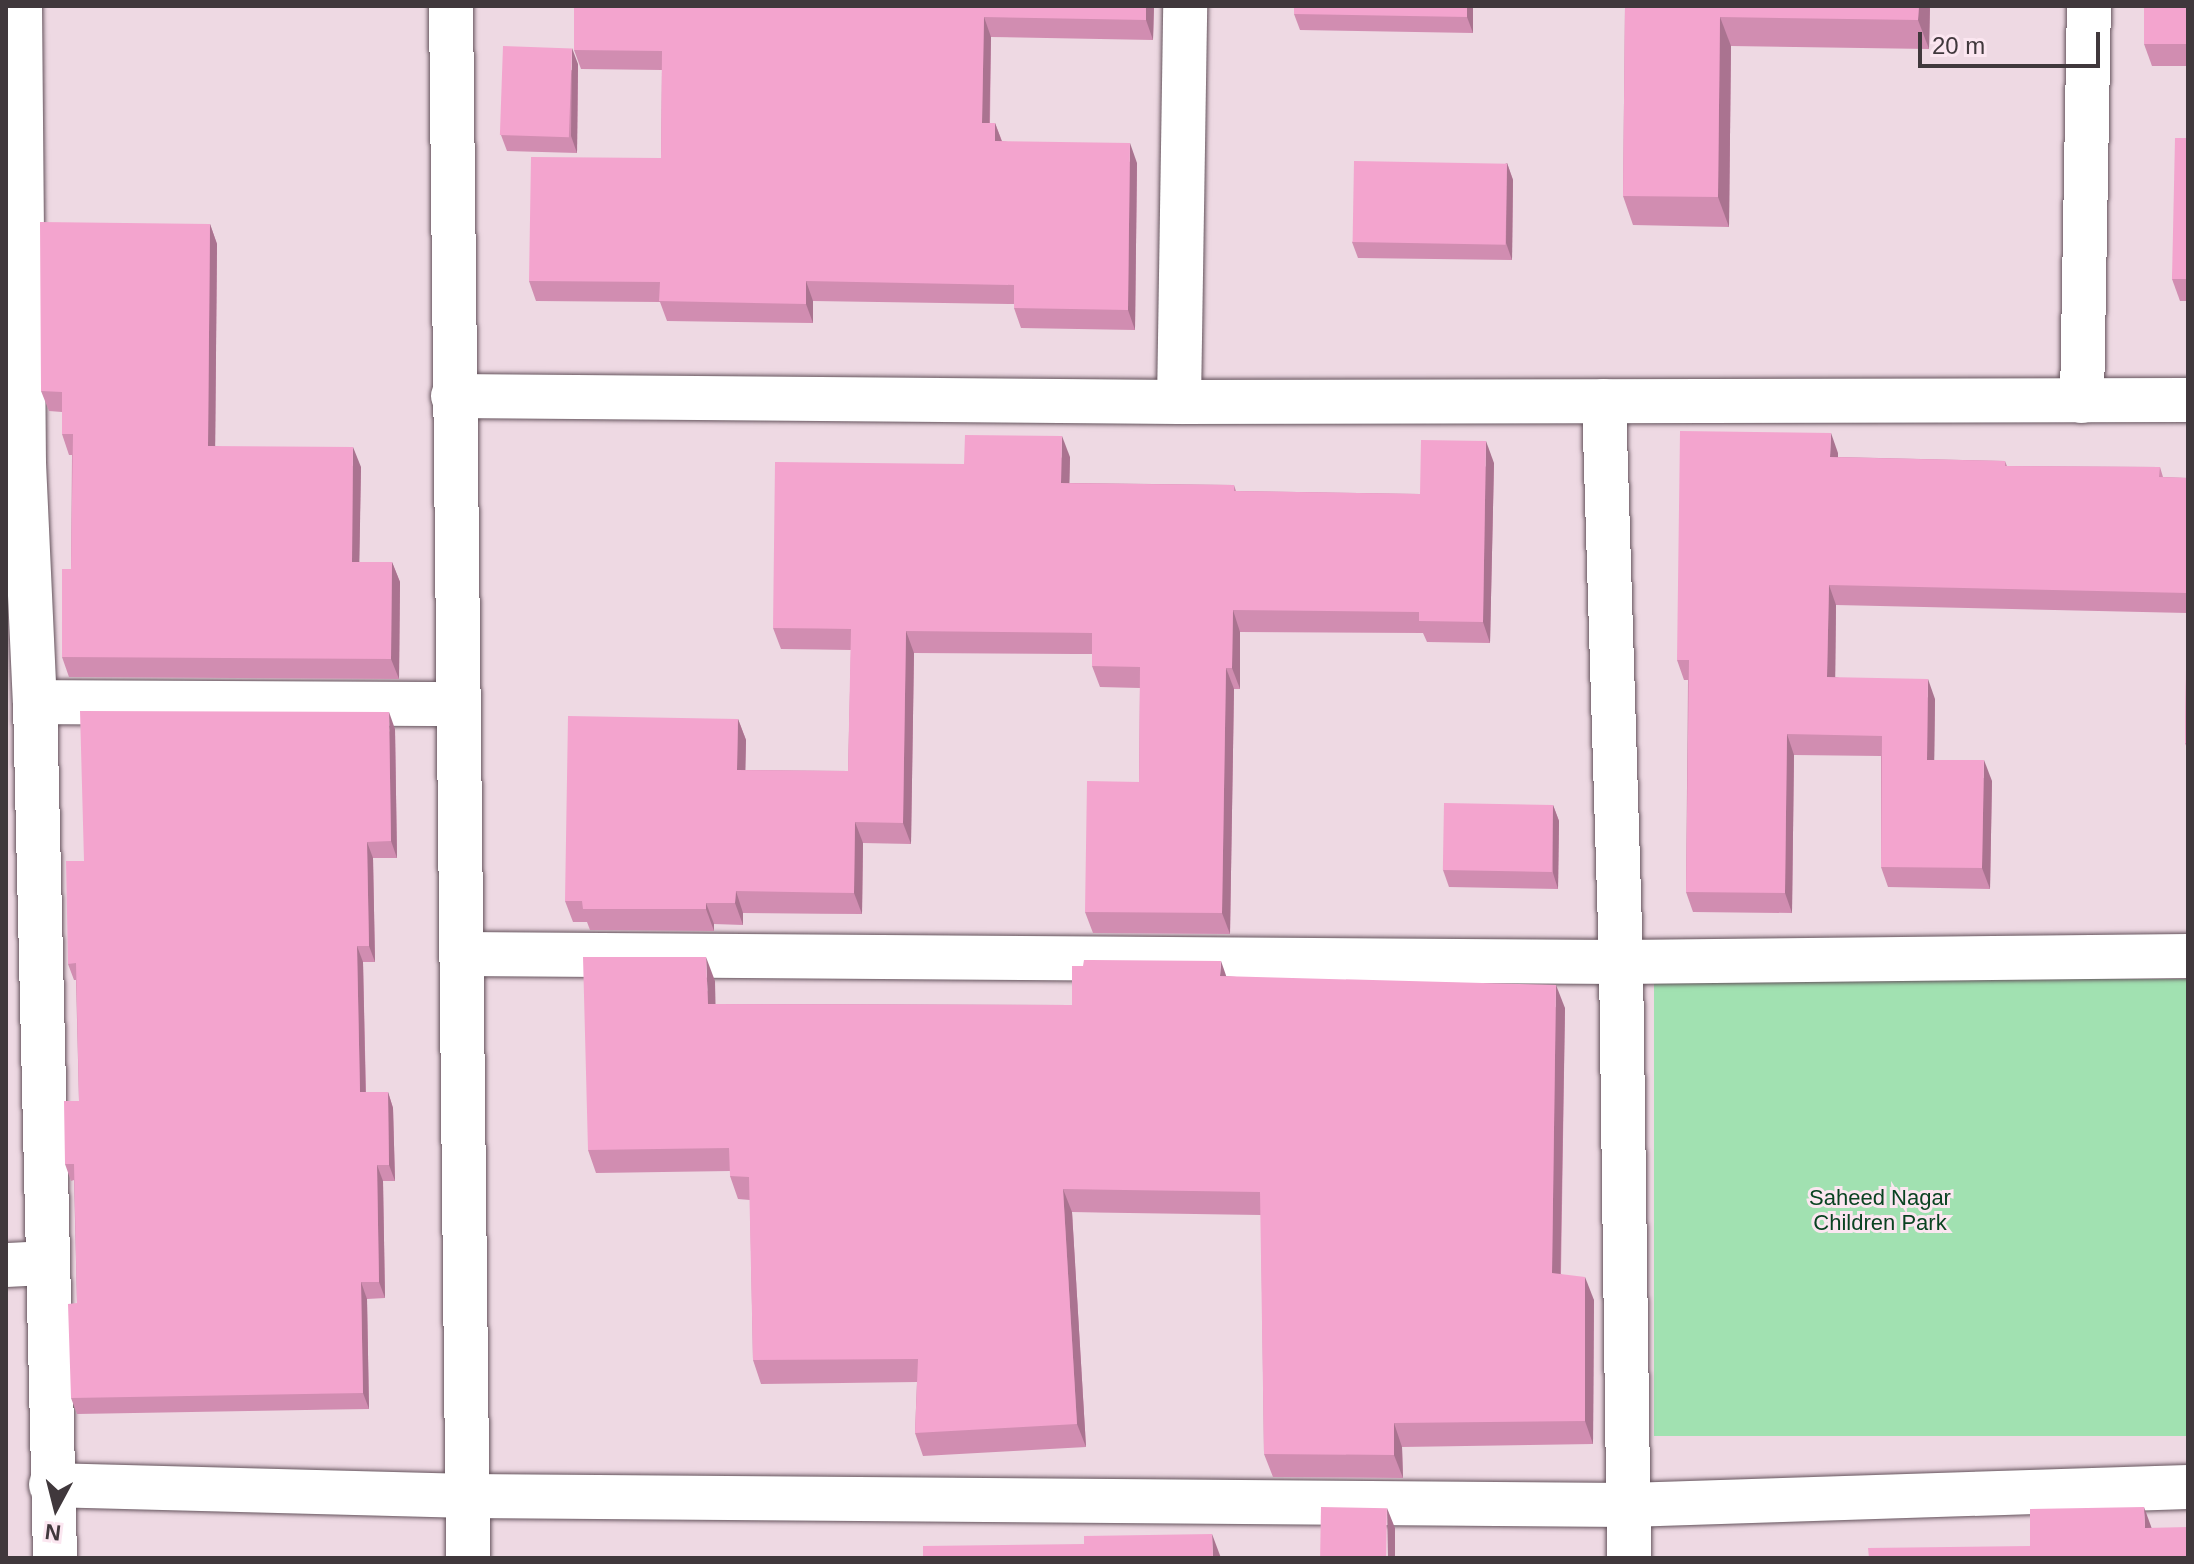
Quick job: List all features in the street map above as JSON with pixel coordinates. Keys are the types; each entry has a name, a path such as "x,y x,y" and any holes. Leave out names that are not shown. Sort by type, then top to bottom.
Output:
{"street":[{"path":"451,6 468,1558"},
{"path":"1179,402 1185,6"},
{"path":"2082,401 2089,6"},
{"path":"16,33 15,463 35,702 22,878 26,1264 51,1485 55,1558"},
{"path":"453,396 1179,402 2188,400"},
{"path":"1604,401 1621,962 1629,1558"},
{"path":"35,702 458,704"},
{"path":"462,954 1621,962 2188,956"},
{"path":"51,1485 467,1496 1628,1505 2188,1487"}],"green space":[{"name":"Saheed Nagar Children Park","path":"1654,979 2188,979 2188,1436 1654,1436"}],"building":[{"path":"574,6 1146,6 1146,20 984,17 982,123 995,123 995,141 1130,143 1128,310 1014,308 1014,285 806,281 806,304 659,301 660,282 529,281 531,157 661,158 662,51 574,50"},
{"path":"1294,6 1467,6 1467,17 1294,14"},
{"path":"1625,6 1919,6 1918,20 1720,17 1718,197 1623,196"},
{"path":"2144,6 2188,6 2188,44 2144,44"},
{"path":"503,46 572,48 569,137 500,135"},
{"path":"2175,138 2188,138 2188,279 2172,279"},
{"path":"1354,161 1507,164 1506,245 1353,242"},
{"path":"40,222 210,224 208,446 353,447 352,562 392,562 391,659 62,657 62,569 71,569 73,434 62,434 62,392 41,391"},
{"path":"1680,431 1831,433 1830,457 2005,461 2005,466 2160,467 2159,477 2188,478 2188,743 2185,743 2187,593 1829,585 1827,677 1928,679 1927,760 1984,760 1982,868 1881,867 1882,736 1787,734 1785,893 1686,892 1689,660 1677,660"},
{"path":"965,435 1062,436 1061,483 1234,485 1234,491 1420,494 1421,440 1486,441 1483,622 1419,621 1419,612 1233,610 1232,668 1226,668 1222,913 1085,912 1087,781 1139,782 1140,667 1092,666 1092,633 906,631 903,823 855,822 854,893 736,891 735,903 706,903 706,909 583,909 582,901 565,901 568,716 738,719 737,770 848,771 851,629 773,628 775,462 964,464"},
{"path":"80,711 389,712 391,841 367,842 369,946 357,946 360,1092 388,1092 389,1165 377,1165 379,1282 361,1282 363,1393 71,1398 68,1304 77,1303 74,1164 65,1164 64,1101 79,1101 76,963 68,964 66,861 84,861"},
{"path":"1444,803 1553,805 1552,872 1443,870"},
{"path":"583,957 706,957 708,1004 1072,1005 1072,966 1083,966 1084,960 1221,961 1220,976 1556,985 1552,1273 1585,1277 1585,1421 1394,1423 1394,1455 1264,1454 1260,1192 1063,1189 1077,1424 915,1433 918,1359 753,1360 749,1177 730,1176 729,1148 588,1150"},
{"path":"1321,1507 1387,1508 1386,1558 1320,1558"},
{"path":"2144,1507 2145,1528 2188,1527 2188,1558 1869,1558 1868,1548 2030,1546 2030,1509"},
{"path":"1212,1534 1213,1558 923,1558 923,1546 1084,1544 1084,1536"}]}
